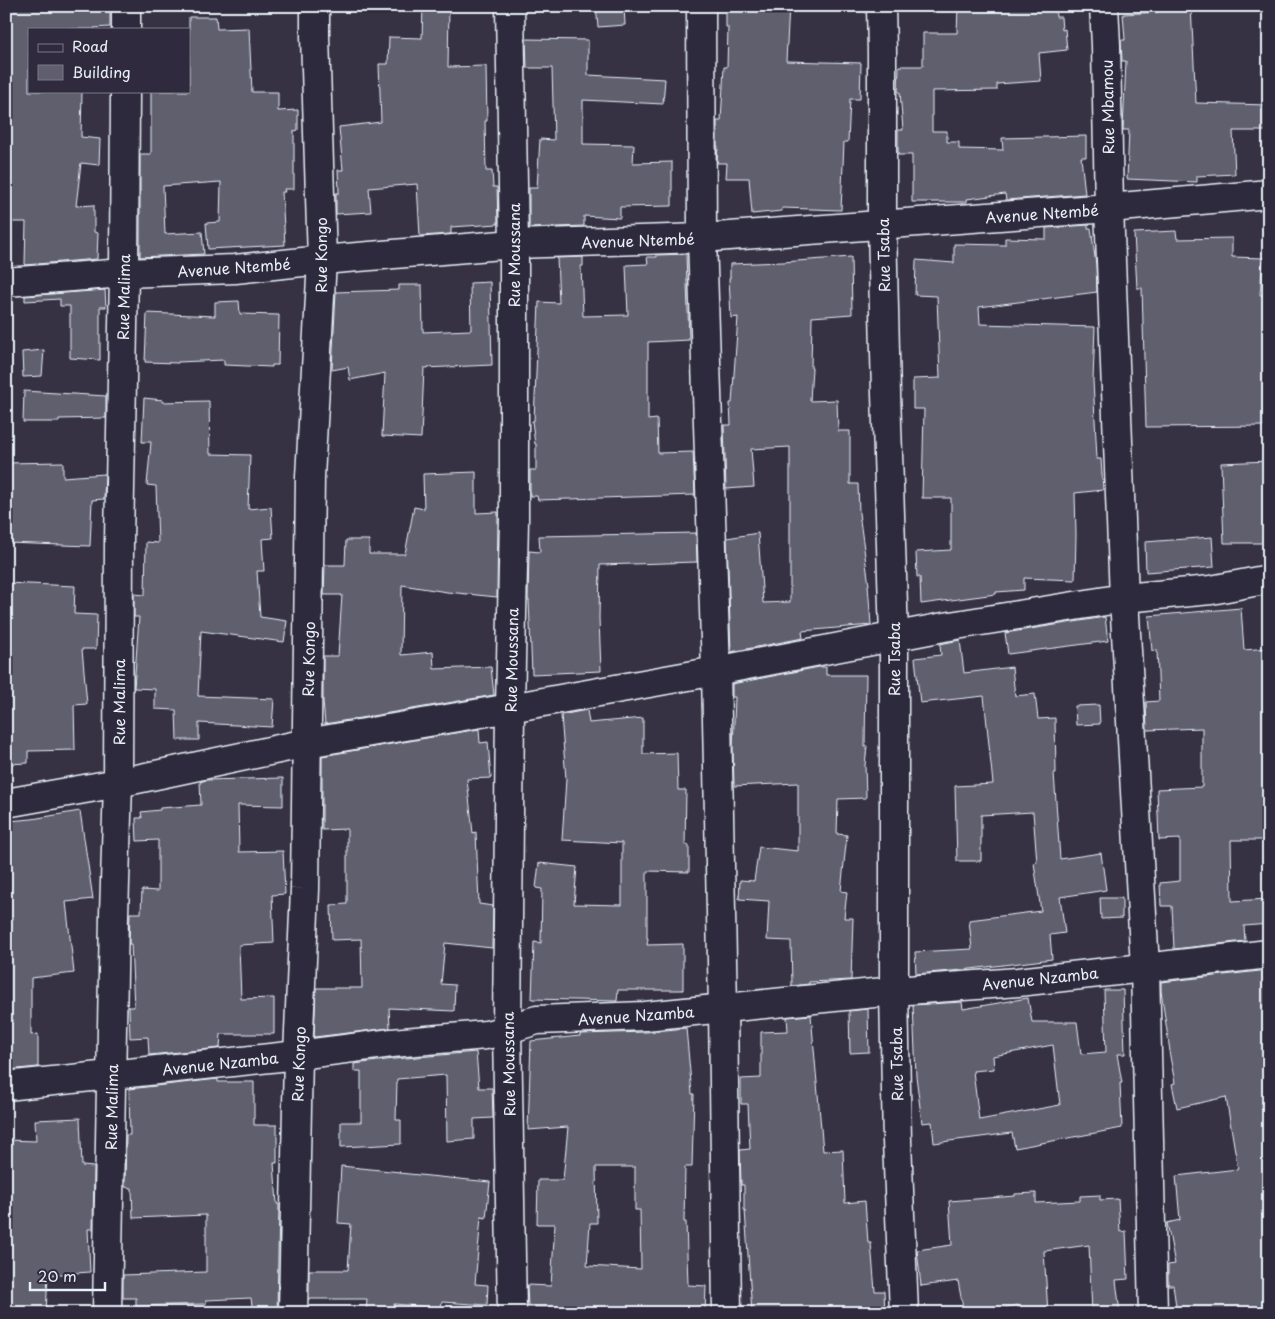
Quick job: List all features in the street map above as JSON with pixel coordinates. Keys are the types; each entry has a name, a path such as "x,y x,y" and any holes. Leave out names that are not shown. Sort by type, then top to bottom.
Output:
{"street":[{"path":"126,6 126,28"},
{"name":"Rue Kongo","path":"292,1313 298,1055 305,889 310,477 322,260 315,6"},
{"name":"Rue Moussana","path":"510,6 514,244 514,520 507,1030 512,1313"},
{"path":"701,6 702,238 716,671 727,1313"},
{"name":"Rue Tsaba","path":"881,6 882,225 894,636 894,991 897,1141 904,1313"},
{"name":"Rue Mbamou","path":"1104,6 1109,208 1124,598 1145,967 1153,1313"},
{"name":"Rue Malima","path":"108,1313 114,914 118,783 125,92"},
{"name":"Avenue Ntembé","path":"6,282 124,273 234,268 514,244 702,238 1109,208 1269,194"},
{"path":"6,803 118,783 307,743 716,671 944,627 1124,598 1211,590 1269,579"},
{"name":"Avenue Nzamba","path":"6,1086 298,1055 392,1043 486,1035 537,1020 645,1016 894,991 1018,982 1269,954"}],"building":[{"path":"110,6 110,27 28,28 28,92 82,92 81,137 100,139 99,165 81,163 76,206 94,205 94,232 98,233 97,259 25,265 26,222 6,222 6,156 9,157 9,96 6,96 8,7"},
{"path":"423,6 449,6 448,67 486,66 486,171 492,171 493,187 497,187 498,224 451,227 451,234 420,236 417,184 369,188 371,212 336,214 336,193 339,193 338,170 343,170 339,127 381,122 379,64 388,64 389,37 422,38"},
{"path":"596,6 624,6 625,25 598,27"},
{"path":"726,6 789,6 786,61 861,63 860,99 850,99 848,142 844,142 841,210 782,208 782,211 752,214 749,178 726,178 727,163 717,163 717,121 721,121 724,67 727,67 728,27 726,27"},
{"path":"958,6 1055,6 1056,17 1061,17 1062,30 1065,29 1067,50 1039,53 1041,81 997,84 997,90 932,91 932,131 947,131 947,142 959,142 959,149 1003,150 1002,138 1086,136 1086,157 1081,157 1085,194 1006,200 1005,194 967,199 967,202 912,202 912,155 898,155 898,130 903,130 900,92 898,92 899,66 923,66 923,33 957,33"},
{"path":"1158,6 1191,6 1196,103 1268,105 1268,131 1233,131 1235,174 1197,176 1197,182 1127,179 1129,130 1123,130 1126,61 1122,61 1121,40 1125,40 1123,14 1158,12"},
{"path":"189,17 216,17 217,29 249,28 252,92 278,92 278,111 298,110 298,130 294,131 294,189 284,189 285,192 282,192 285,245 208,249 206,223 220,222 221,182 163,186 165,234 202,232 204,254 140,257 140,154 151,154 151,92 190,92"},
{"path":"526,39 588,40 588,75 665,79 663,104 583,100 583,144 634,145 633,163 672,162 672,206 620,207 620,218 584,216 584,226 529,228 529,188 537,188 540,139 554,140 552,68 527,68"},
{"path":"1088,225 1088,228 1091,228 1096,265 1097,292 979,307 980,324 1095,327 1093,380 1097,459 1101,459 1103,490 1075,493 1075,580 1024,578 1024,590 996,592 996,594 921,604 920,577 917,577 916,552 951,550 951,498 922,498 924,409 913,409 913,379 940,378 937,296 915,295 916,260 954,263 954,244 1005,245 1005,238 1046,239 1046,228"},
{"path":"1176,231 1177,239 1232,238 1232,257 1263,258 1260,295 1269,295 1269,426 1146,427 1142,288 1137,288 1134,233"},
{"path":"686,254 689,340 648,342 648,420 657,419 658,453 693,452 695,495 538,500 537,496 530,496 530,470 536,470 536,444 532,421 534,421 539,302 559,303 557,258 583,257 583,266 581,266 583,316 628,315 626,265 648,264 647,257 657,257 657,255"},
{"path":"851,257 852,314 812,317 810,401 837,400 838,431 850,431 850,484 858,484 859,513 869,585 871,625 802,631 803,638 731,652 727,538 758,533 763,603 790,602 790,447 751,449 754,487 726,489 724,425 731,425 730,403 732,403 738,317 731,318 730,264"},
{"path":"490,282 492,365 424,368 421,438 382,436 385,373 350,380 348,367 332,370 336,292 399,290 399,285 422,285 423,332 471,330 470,283"},
{"path":"105,290 106,307 100,307 100,360 70,358 70,306 60,306 60,299 25,301 25,296"},
{"path":"239,301 240,314 279,315 278,365 272,365 272,367 224,365 224,360 178,363 145,362 147,313 215,316 215,302"},
{"path":"44,350 42,376 23,377 22,352"},
{"path":"24,391 106,396 106,418 59,419 59,422 23,422"},
{"path":"144,398 163,400 162,402 209,401 210,454 250,455 248,509 271,507 273,538 262,539 264,571 257,571 260,617 287,621 284,642 201,631 198,696 274,699 272,727 199,723 199,740 177,740 176,710 155,709 155,689 134,688 139,617 134,617 134,594 145,595 146,542 158,543 156,486 147,485 151,442 142,442"},
{"path":"1269,461 1269,543 1224,543 1221,463"},
{"path":"63,462 63,477 105,474 104,499 92,500 90,546 6,543 6,463"},
{"path":"476,472 476,513 498,512 497,597 402,585 401,655 433,652 434,669 491,667 494,695 325,724 323,656 338,656 342,595 324,595 325,565 345,565 346,540 369,540 369,554 405,554 414,507 424,509 423,474"},
{"path":"696,533 697,562 600,565 601,671 532,674 528,600 529,551 540,552 539,536"},
{"path":"1212,537 1214,567 1146,572 1145,542"},
{"path":"6,583 75,586 74,614 97,615 96,649 82,649 87,704 74,705 75,750 28,751 28,763 6,764"},
{"path":"1241,608 1244,650 1269,648 1269,840 1231,840 1232,901 1269,899 1269,924 1244,926 1245,941 1174,949 1172,906 1161,906 1160,883 1180,881 1180,839 1159,840 1157,789 1202,787 1202,728 1147,730 1146,702 1159,701 1157,650 1152,651 1149,616"},
{"path":"1105,617 1108,641 1008,654 1005,633"},
{"path":"960,640 964,673 1012,667 1015,696 1035,694 1038,719 1055,718 1056,773 1054,773 1060,859 1101,853 1106,890 1060,897 1065,933 1050,935 1052,959 916,974 915,952 972,949 969,920 1041,911 1034,863 1037,862 1033,812 981,815 981,861 957,861 955,786 993,784 984,696 920,703 915,658 941,655 940,644"},
{"path":"826,667 826,675 866,675 866,798 838,799 837,834 847,835 841,891 847,892 844,918 853,918 851,980 809,982 809,984 792,986 791,941 767,940 769,901 739,899 740,880 754,881 759,847 798,851 798,783 734,786 735,697 732,697 732,684"},
{"path":"1099,705 1100,724 1076,725 1075,706"},
{"path":"587,710 589,723 643,718 643,754 677,753 678,790 686,790 685,845 689,845 689,872 647,871 647,945 683,944 683,990 618,990 617,1001 532,999 534,942 541,943 542,889 536,888 539,863 577,867 574,904 622,905 622,843 562,840 566,779 561,715"},
{"path":"479,729 480,743 488,742 491,778 467,779 473,833 476,832 479,904 493,906 492,948 445,943 441,984 455,985 454,1011 389,1008 390,1028 314,1037 316,988 362,988 361,939 332,940 331,905 347,904 347,829 322,830 322,756"},
{"path":"283,778 283,806 238,805 239,852 283,851 285,894 272,895 274,943 239,945 241,999 274,998 274,1034 221,1034 220,1048 149,1055 148,1037 130,1038 129,1007 134,1007 131,944 129,944 130,913 141,913 142,890 158,891 158,840 137,841 136,818 142,818 141,812 160,810 160,808 201,805 200,782 206,780"},
{"path":"80,811 93,899 66,902 74,973 31,978 31,1035 38,1034 38,1067 7,1070 6,823 8,821"},
{"path":"1100,898 1122,898 1122,918 1101,919"},
{"path":"1269,970 1269,1195 1264,1196 1269,1226 1269,1313 1177,1313 1173,1285 1168,1285 1168,1265 1175,1264 1167,1223 1180,1220 1176,1176 1238,1169 1226,1097 1177,1108 1172,1084 1175,1083 1169,1051 1161,982"},
{"path":"1104,990 1123,990 1125,1054 1117,1054 1122,1083 1120,1083 1122,1128 1015,1148 1012,1133 934,1143 932,1122 922,1123 916,1076 913,1005 962,1002 963,1009 1028,998 1032,1022 1077,1022 1081,1054 1106,1052","holes":["1053,1045 1060,1105 979,1120 973,1071 994,1069 993,1056"]},
{"path":"868,1009 869,1052 850,1053 849,1011"},
{"path":"811,1015 823,1151 843,1150 845,1203 865,1201 868,1243 871,1243 875,1291 884,1291 885,1313 752,1313 744,1210 744,1185 741,1185 740,1150 750,1149 748,1104 741,1104 741,1079 761,1078 761,1032 788,1031 787,1017"},
{"path":"686,1028 692,1094 694,1094 692,1167 685,1167 684,1222 686,1222 688,1285 706,1286 705,1313 669,1313 589,1307 589,1309 528,1307 527,1285 551,1286 555,1224 537,1224 538,1180 563,1180 568,1127 528,1130 531,1041 580,1036 580,1034 646,1032","holes":["596,1167 635,1167 635,1210 640,1210 641,1269 587,1266 590,1223 597,1223"]},
{"path":"476,1052 479,1088 492,1088 493,1118 474,1119 474,1139 447,1141 446,1075 397,1079 396,1120 401,1120 401,1144 341,1147 341,1122 361,1122 361,1071 354,1071 354,1064"},
{"path":"218,1079 218,1082 254,1082 254,1125 277,1125 277,1163 274,1163 277,1204 279,1204 277,1313 253,1313 251,1298 206,1300 206,1304 136,1306 136,1298 123,1298 123,1275 206,1272 206,1215 133,1218 132,1188 125,1187 126,1135 130,1135 129,1089"},
{"path":"80,1118 82,1166 94,1167 93,1229 88,1229 90,1272 48,1275 46,1313 6,1313 6,1140 36,1141 35,1120"},
{"path":"341,1166 490,1182 486,1218 481,1217 475,1284 488,1285 487,1305 442,1302 441,1308 394,1304 394,1313 366,1313 367,1299 309,1299 309,1270 348,1270 351,1224 338,1223"},
{"path":"1036,1193 1036,1203 1080,1201 1080,1196 1100,1195 1100,1200 1118,1199 1120,1232 1126,1231 1128,1279 1116,1280 1120,1313 1092,1313 1089,1245 1044,1251 1048,1313 1019,1313 1018,1305 981,1313 964,1313 958,1281 921,1286 917,1250 952,1245 949,1201"}]}
